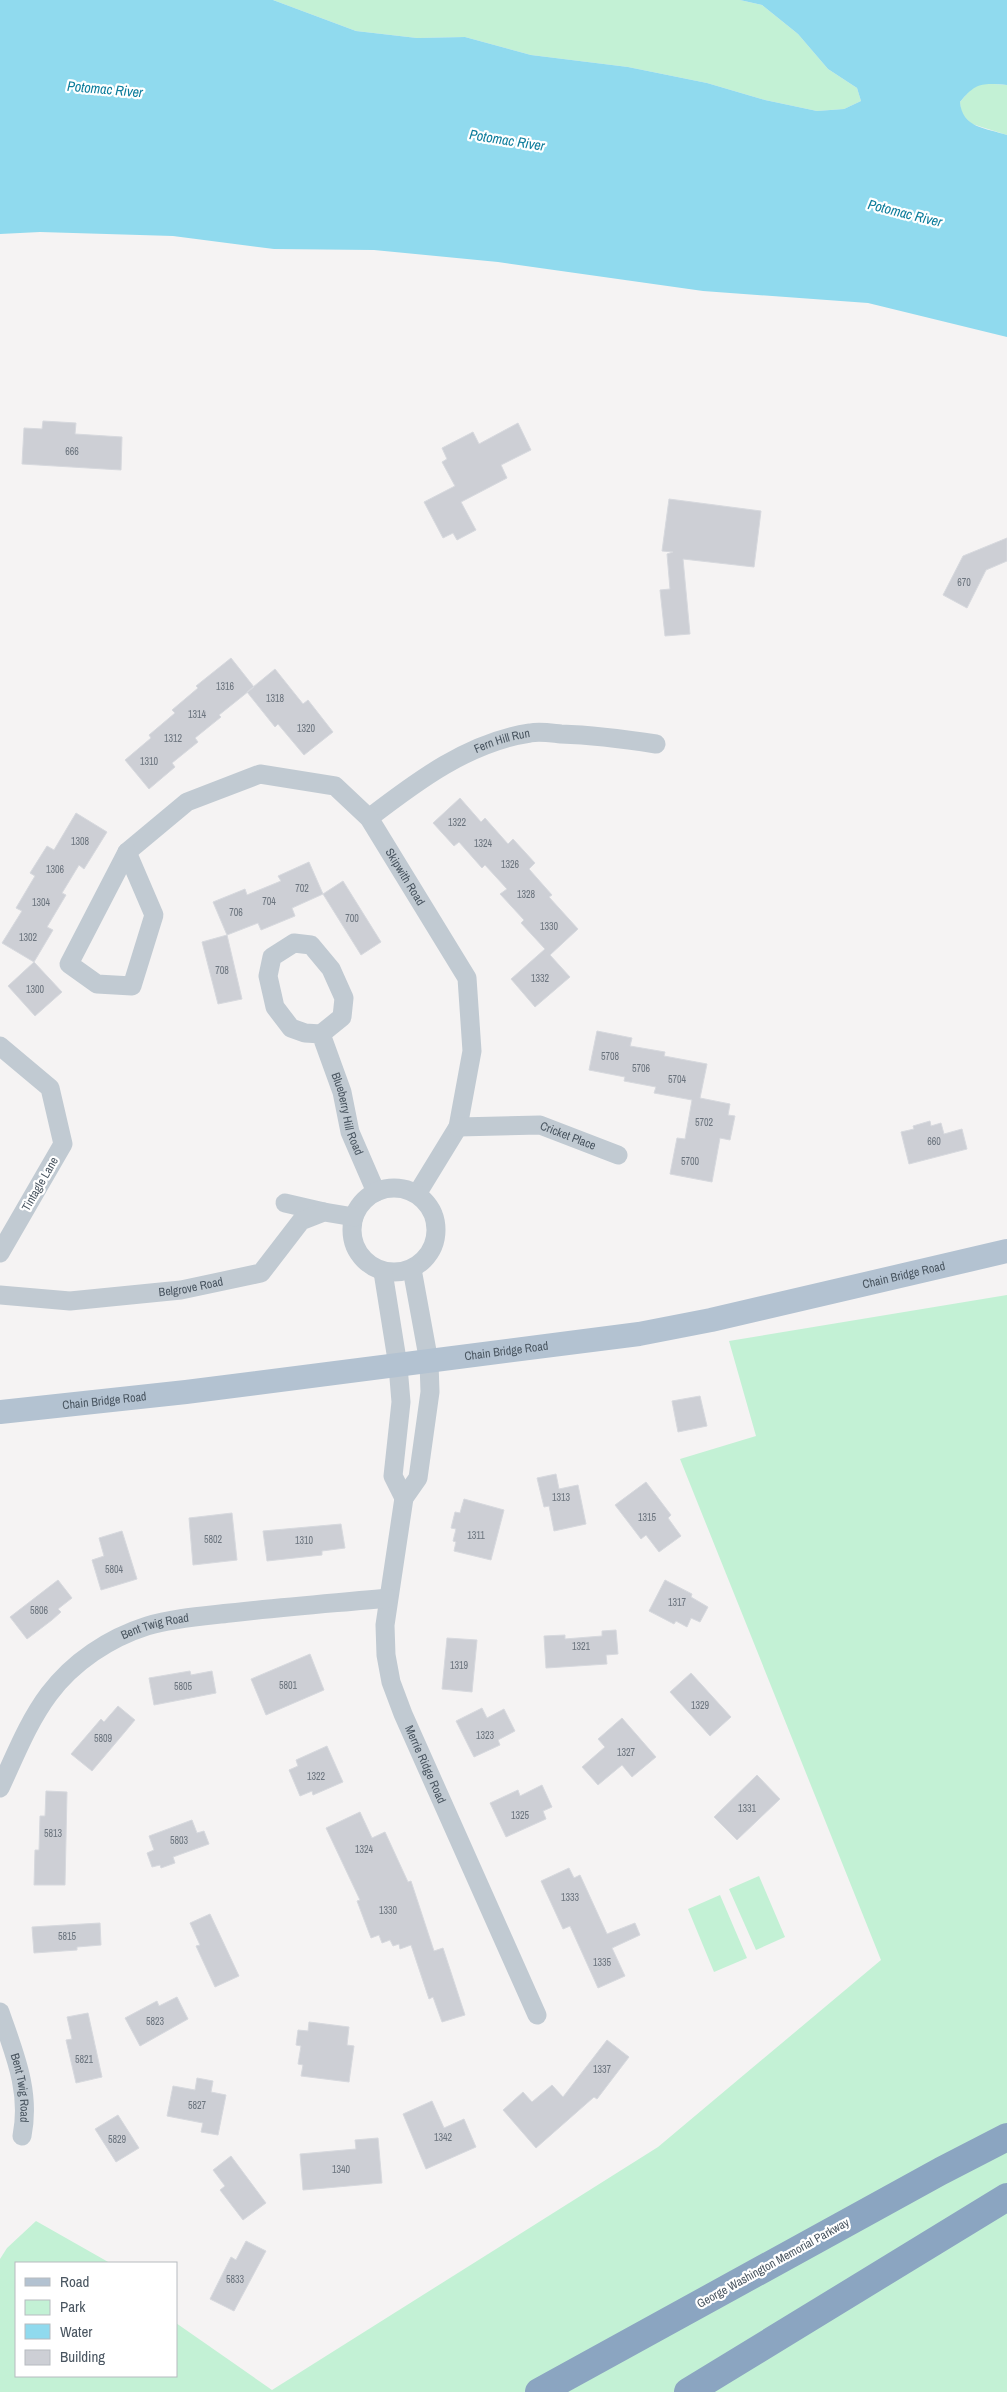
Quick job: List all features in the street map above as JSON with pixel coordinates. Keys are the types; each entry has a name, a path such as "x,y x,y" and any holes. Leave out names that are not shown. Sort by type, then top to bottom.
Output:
{"highway":[{"name":"George Washington Memorial Parkway","path":"539,2392 941,2171 1007,2137"},
{"path":"688,2392 1007,2197"}],"main road":[{"name":"Chain Bridge Road","path":"0,1412 398,1366 664,1329 1007,1252"}],"street":[{"name":"Fern Hill Run","path":"369,818 408,788 435,771 468,752 502,739 532,732 603,736 656,744"},
{"name":"Skipwith Road","path":"127,852 154,915 132,986 97,984 69,964 127,852 187,802 260,774 335,786 369,818 467,978 472,1051 458,1127 417,1194"},
{"path":"294,943 311,945 331,968 344,998 342,1017 321,1034 305,1034 291,1028 275,1006 268,976 272,957 294,943"},
{"name":"Blueberry Hill Road","path":"321,1034 342,1092 350,1132 376,1192"},
{"name":"Tintagle Lane","path":"0,1046 50,1088 62,1144 0,1253"},
{"name":"Cricket Place","path":"458,1127 540,1125 618,1155"},
{"path":"392,1187 406,1189 417,1194 431,1210 437,1231 434,1245 426,1258 412,1269 394,1273 383,1272 365,1261 353,1244 351,1230 359,1205 376,1192 392,1187"},
{"path":"285,1203 354,1217"},
{"name":"Belgrove Road","path":"0,1295 70,1301 181,1290 262,1273 301,1221 324,1212"},
{"name":"Merrie Ridge Road","path":"412,1269 429,1362 430,1392 418,1478 404,1498 388,1598 385,1625 386,1656 391,1682 448,1818 537,2015"},
{"path":"383,1272 398,1366 401,1402 393,1476 404,1498"},
{"name":"Bent Twig Road","path":"0,1788 32,1720 49,1694 71,1669 94,1651 121,1636 149,1625 212,1614 388,1598"},
{"name":"Bent Twig Road","path":"0,2012 22,2075 25,2099 22,2136"}],"green space":[{"path":"273,0 740,0 762,5 798,34 828,69 857,88 861,101 844,109 817,111 765,100 707,83 628,67 531,55 465,37 417,38 356,31"},
{"path":"981,83 1007,85 1007,135 972,124 961,114 960,102 970,90"},
{"path":"1007,1295 1007,2392 0,2392 0,2259 7,2248 36,2221 108,2262 15,2262 15,2377 178,2377 178,2324 272,2390 658,2147 881,1960 680,1459 756,1436 729,1341"},
{"path":"759,1876 785,1937 756,1950 729,1889"},
{"path":"720,1895 747,1958 714,1972 688,1909"}],"water":[{"name":"Potomac River","path":"0,0 273,0 356,31 417,38 465,37 531,55 628,67 707,83 765,100 817,111 844,109 861,101 857,88 828,69 798,34 762,5 740,0 1007,0 1007,85 980,85 960,102 965,117 970,122 976,126 1007,135 1007,337 868,303 703,291 498,262 374,250 274,249 173,236 40,232 0,234"}],"building":[{"path":"43,421 76,423 75,434 122,437 121,470 22,464 24,428 42,429"},
{"path":"518,423 531,450 501,465 507,478 461,502 476,530 457,540 453,533 443,538 424,502 455,486 442,462 447,459 442,448 473,432 479,444"},
{"path":"669,499 761,511 754,567 683,559 690,634 665,636 660,590 670,589 667,554 673,552 662,551"},
{"path":"1007,538 1007,561 986,570 967,608 943,595 963,556"},
{"path":"231,658 254,687 219,715 221,717 195,738 198,742 172,763 175,767 149,789 125,760 151,738 149,735 175,713 172,710 198,688 196,686"},
{"path":"275,669 303,704 308,700 333,732 304,755 278,724 275,727 247,692"},
{"path":"460,798 481,822 485,818 508,844 513,839 535,863 529,869 552,895 549,897 578,929 550,955 570,977 535,1007 511,979 545,949 521,923 524,920 500,894 507,889 485,865 482,868 459,842 454,846 433,823"},
{"path":"76,813 107,832 84,869 79,865 62,893 66,895 47,927 53,930 34,962 2,943 22,911 16,908 35,876 30,873 47,846 54,850"},
{"path":"309,862 323,894 292,908 295,916 261,930 258,923 227,935 213,902 245,889 247,895 281,881 278,876"},
{"path":"343,881 381,942 361,955 323,894"},
{"path":"227,935 242,999 218,1004 202,942"},
{"path":"34,962 62,992 35,1016 8,986"},
{"path":"597,1031 632,1038 630,1046 665,1052 664,1056 707,1064 700,1098 730,1104 728,1115 735,1116 730,1140 720,1138 712,1182 670,1174 677,1138 685,1139 692,1100 654,1093 656,1087 624,1081 625,1077 589,1070"},
{"path":"930,1121 931,1126 941,1123 944,1134 962,1129 967,1149 909,1164 901,1132 914,1129 913,1126"},
{"path":"700,1396 707,1426 678,1432 672,1401"},
{"path":"556,1474 559,1489 578,1485 586,1524 554,1531 549,1506 544,1507 537,1478"},
{"path":"646,1482 671,1515 668,1518 681,1536 659,1552 646,1535 641,1539 615,1505"},
{"path":"464,1499 504,1510 491,1560 454,1551 456,1542 453,1541 456,1529 451,1528 455,1512 460,1513"},
{"path":"232,1513 237,1560 193,1565 189,1518"},
{"path":"341,1524 345,1548 322,1551 322,1555 267,1561 263,1531"},
{"path":"122,1531 137,1579 101,1590 92,1560 104,1556 99,1538"},
{"path":"58,1580 72,1598 58,1609 61,1612 27,1639 10,1617"},
{"path":"665,1580 692,1594 691,1597 708,1607 700,1622 691,1618 687,1627 676,1621 674,1624 649,1611"},
{"path":"616,1630 618,1654 606,1655 607,1664 546,1668 544,1636 565,1635 565,1639 602,1636 602,1631"},
{"path":"447,1638 477,1640 472,1692 442,1689"},
{"path":"310,1654 324,1690 266,1715 251,1679"},
{"path":"190,1671 191,1675 212,1671 216,1693 154,1705 149,1678"},
{"path":"691,1673 731,1717 710,1736 670,1692"},
{"path":"118,1706 135,1720 92,1771 71,1754 101,1719 104,1722"},
{"path":"482,1708 487,1718 504,1709 515,1731 498,1740 500,1745 474,1757 456,1721"},
{"path":"622,1718 656,1757 632,1777 622,1765 598,1785 582,1767 605,1747 598,1739"},
{"path":"327,1746 343,1782 313,1795 312,1791 300,1796 289,1770 298,1766 296,1760"},
{"path":"757,1775 780,1799 737,1840 714,1817"},
{"path":"542,1785 552,1807 543,1811 546,1819 506,1837 490,1803 518,1790 520,1796"},
{"path":"46,1791 67,1792 65,1885 34,1885 35,1850 39,1850 40,1816 45,1816"},
{"path":"360,1812 372,1838 385,1832 408,1882 411,1881 434,1951 443,1948 465,2015 442,2022 433,1997 429,1999 411,1945 400,1949 399,1944 393,1946 390,1940 382,1943 379,1935 371,1938 357,1901 360,1900 326,1828"},
{"path":"192,1820 197,1833 204,1831 209,1844 173,1857 175,1863 161,1868 160,1865 152,1867 147,1853 154,1850 149,1836"},
{"path":"569,1868 574,1878 580,1875 607,1934 635,1923 640,1935 612,1948 625,1976 598,1988 570,1926 563,1929 541,1881"},
{"path":"210,1914 239,1976 215,1987 196,1946 200,1945 190,1923"},
{"path":"100,1923 101,1945 77,1947 77,1950 34,1953 32,1927"},
{"path":"177,1997 188,2019 140,2046 125,2018 157,2001 159,2006"},
{"path":"88,2013 102,2077 76,2083 66,2040 72,2039 67,2017"},
{"path":"309,2022 349,2027 347,2045 354,2046 349,2082 301,2076 303,2065 298,2064 301,2046 296,2045 298,2030 308,2031"},
{"path":"607,2040 629,2057 597,2099 594,2097 536,2148 503,2110 523,2092 532,2102 552,2085 563,2097"},
{"path":"197,2078 213,2081 211,2092 226,2095 218,2135 201,2132 203,2123 167,2116 173,2086 195,2090"},
{"path":"432,2101 444,2128 464,2119 476,2147 426,2169 403,2114"},
{"path":"118,2115 139,2148 116,2162 95,2129"},
{"path":"378,2138 382,2183 303,2190 300,2154 356,2149 355,2140"},
{"path":"231,2156 266,2203 243,2220 220,2190 225,2186 213,2170"},
{"path":"246,2241 266,2251 234,2311 210,2299 231,2257 236,2260"}]}
